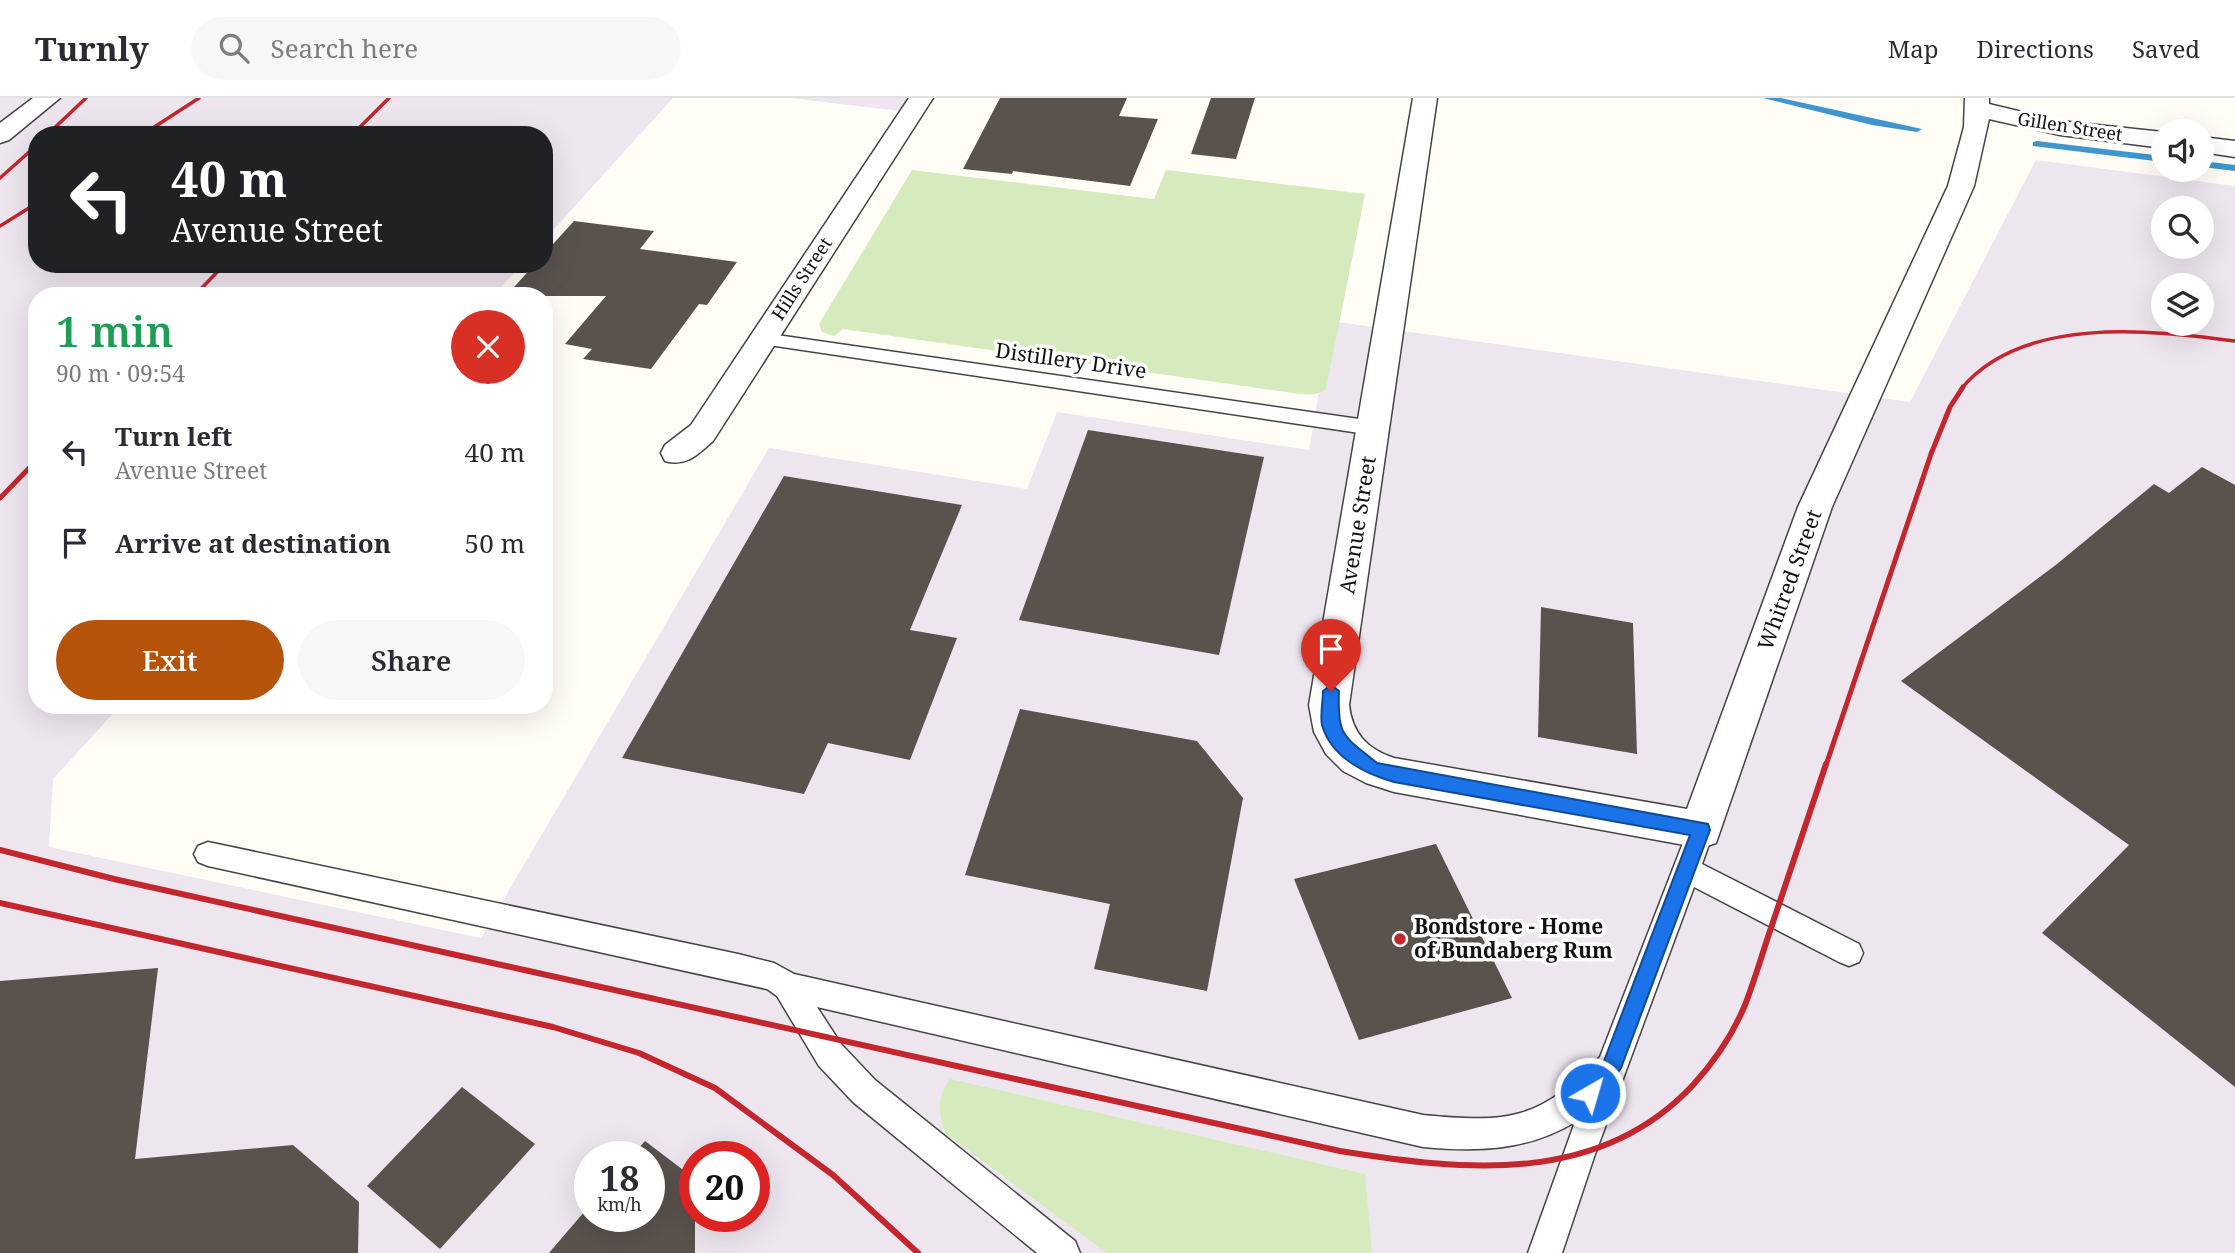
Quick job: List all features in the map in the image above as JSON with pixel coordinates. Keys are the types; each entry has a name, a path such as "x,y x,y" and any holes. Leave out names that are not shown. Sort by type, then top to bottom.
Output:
{"street":[{"path":"0,135 48,98"},
{"name":"Hills Street","path":"677,453 702,433 921,98"},
{"name":"Avenue Street","path":"1425,98 1329,705 1330,723 1338,741 1371,769 1701,830"},
{"name":"Gillen Street","path":"1977,104 2060,128 2151,139"},
{"name":"Whitred Street","path":"1701,830 1815,507 1961,186 1977,104"},
{"path":"2214,146 2235,149"}],"lane":[{"name":"Distillery Drive","path":"763,340 1373,428"},
{"name":"Whitred Street","path":"1545,1253 1701,830"},
{"path":"208,854 738,968 774,977 787,986 1423,1131 1495,1135 1532,1128 1571,1110 1611,1068"},
{"path":"1686,869 1849,953"},
{"path":"787,986 830,1055 864,1091 1063,1253"}],"shaded area":[{"path":"0,98 673,98 553,230 553,126 28,126 28,273 514,273 501,287 28,287 28,714 113,714 53,779 49,847 481,938 769,448 1027,489 1057,412 1309,450 1331,321 1910,402 2036,160 2151,175 2151,182 2204,182 2235,186 2235,1253 0,1253"},
{"path":"790,98 917,98 908,112"}],"green space":[{"path":"912,170 1154,199 1166,170 1365,194 1326,389 1315,394 1293,393 843,329 834,336 822,332 819,324"},
{"path":"950,1079 1365,1174 1372,1253 1107,1253 946,1134 941,1119 940,1099"}],"building":[{"path":"1000,98 1127,98 1119,116 1158,119 1130,186 1013,171 1012,174 963,169"},
{"path":"1211,98 1255,98 1236,159 1191,154"},
{"path":"574,221 654,231 640,249 737,262 707,305 699,304 651,369 583,359 592,349 565,344 606,296 553,296 553,287 514,287 527,273 553,273 553,244"},
{"path":"1088,430 1264,457 1219,655 1019,620"},
{"path":"2202,467 2235,485 2235,1087 2042,933 2129,845 1901,681 2057,564 2154,484 2169,493"},
{"path":"784,476 962,505 910,630 957,638 910,760 828,743 804,794 622,758"},
{"path":"1541,607 1633,623 1637,754 1538,737"},
{"path":"1020,709 1197,741 1243,798 1207,991 1094,969 1110,904 965,875"},
{"name":"Bondstore - Home of Bundaberg Rum","path":"1436,844 1512,998 1359,1040 1294,879"},
{"path":"158,968 135,1159 293,1145 359,1202 358,1253 0,1253 0,981"},
{"path":"462,1087 535,1144 440,1249 367,1186"},
{"path":"665,1156 679,1167 679,1232 695,1232 695,1253 549,1253 574,1224 574,1232 665,1232"}],"waterway":[{"path":"1768,98 1872,122 1917,129"},
{"path":"2037,144 2151,158"},
{"path":"2214,165 2235,168"}],"railway":[{"path":"56,126 86,98"},
{"path":"156,126 199,98"},
{"path":"361,126 389,98"},
{"path":"0,178 28,153"},
{"path":"0,226 28,209"},
{"path":"203,287 216,273"},
{"path":"1963,387 1987,365 2018,349 2052,338 2127,332 2165,333 2235,341"},
{"path":"1826,765 1931,454 1950,407 1963,387"},
{"path":"0,498 28,469"},
{"path":"0,850 114,879 1340,1151 1481,1166 1573,1156 1616,1141 1656,1118 1693,1085 1716,1057 1745,1005 1826,764"},
{"path":"0,903 553,1027 639,1053 715,1088 833,1175 918,1253"}],"place":[{"name":"Bondstore - Home of Bundaberg Rum","path":"1400,939"}],"route":[{"path":"1331,691 1330,723 1338,741 1371,769 1701,830 1611,1068 1590,1093"}]}
